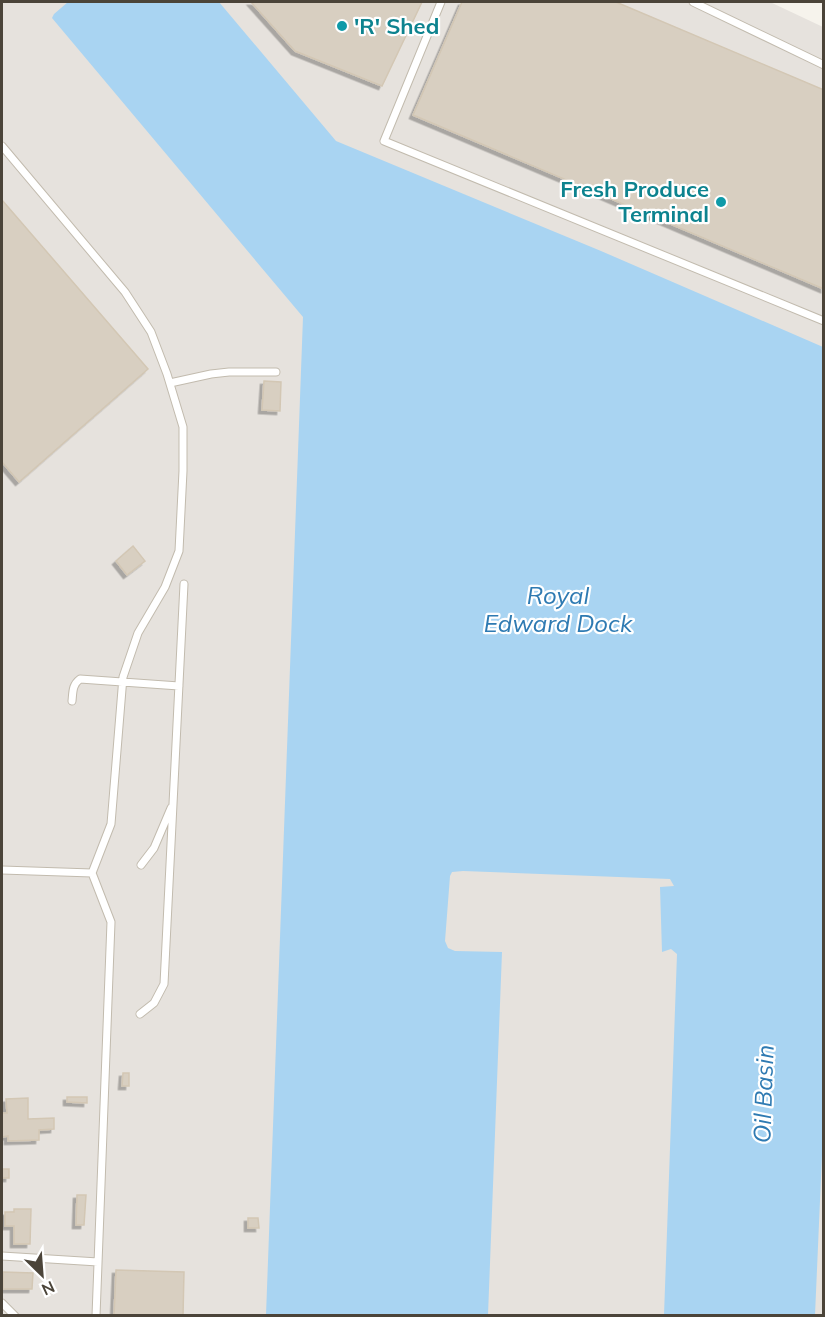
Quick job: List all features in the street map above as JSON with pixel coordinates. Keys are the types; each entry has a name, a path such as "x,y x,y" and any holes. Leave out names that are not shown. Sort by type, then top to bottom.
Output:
{"lane":[{"path":"441,2 384,141 824,321"},
{"path":"693,2 824,65"},
{"path":"2,146 125,292 151,333 170,383 183,427 179,551 165,588 138,633 123,677 111,824 92,873 111,922 96,1316"},
{"path":"170,383 229,372 276,372"},
{"path":"140,1014 154,1003 164,984 184,584"},
{"path":"72,701 74,687 80,679 179,686"},
{"path":"141,865 154,848 173,802"},
{"path":"2,870 92,873"},
{"path":"2,1256 98,1262"},
{"path":"2,1303 15,1316"}],"shaded area":[{"path":"2,2 770,2 823,27 823,1315 2,1316"}],"water":[{"name":"Royal Edward Dock","path":"68,2 219,2 336,141 601,251 823,347 824,1109 815,1315 664,1315 677,954 671,949 662,952 660,887 674,886 670,879 463,871 452,872 450,876 445,941 448,948 455,951 502,952 488,1315 266,1315 303,317 52,18"}],"building":[{"name":"'R' Shed","path":"251,2 422,2 382,86 295,51"},
{"name":"Fresh Produce Terminal","path":"462,2 616,2 824,90 824,289 413,115"},
{"path":"2,200 148,369 19,482 2,462"},
{"path":"264,381 281,382 280,411 262,410"},
{"path":"133,546 145,561 127,575 116,561"},
{"path":"123,1073 129,1073 129,1086 122,1086"},
{"path":"67,1097 87,1097 87,1103 67,1102"},
{"path":"28,1098 28,1119 54,1118 54,1129 39,1130 39,1140 8,1141 8,1136 2,1137 2,1113 7,1113 6,1099"},
{"path":"2,1169 9,1169 9,1178 2,1178"},
{"path":"77,1195 86,1195 84,1225 76,1225"},
{"path":"14,1209 31,1209 30,1244 14,1244 14,1226 5,1226 5,1212 14,1212"},
{"path":"248,1218 258,1218 259,1228 248,1228"},
{"path":"116,1270 184,1272 183,1316 114,1316"},
{"path":"3,1272 33,1273 32,1289 3,1289"}],"place":[{"name":"'R' Shed","path":"342,26"},
{"name":"Fresh Produce Terminal","path":"721,202"}],"water label":[{"name":"Oil Basin","path":"763,1094"}]}
